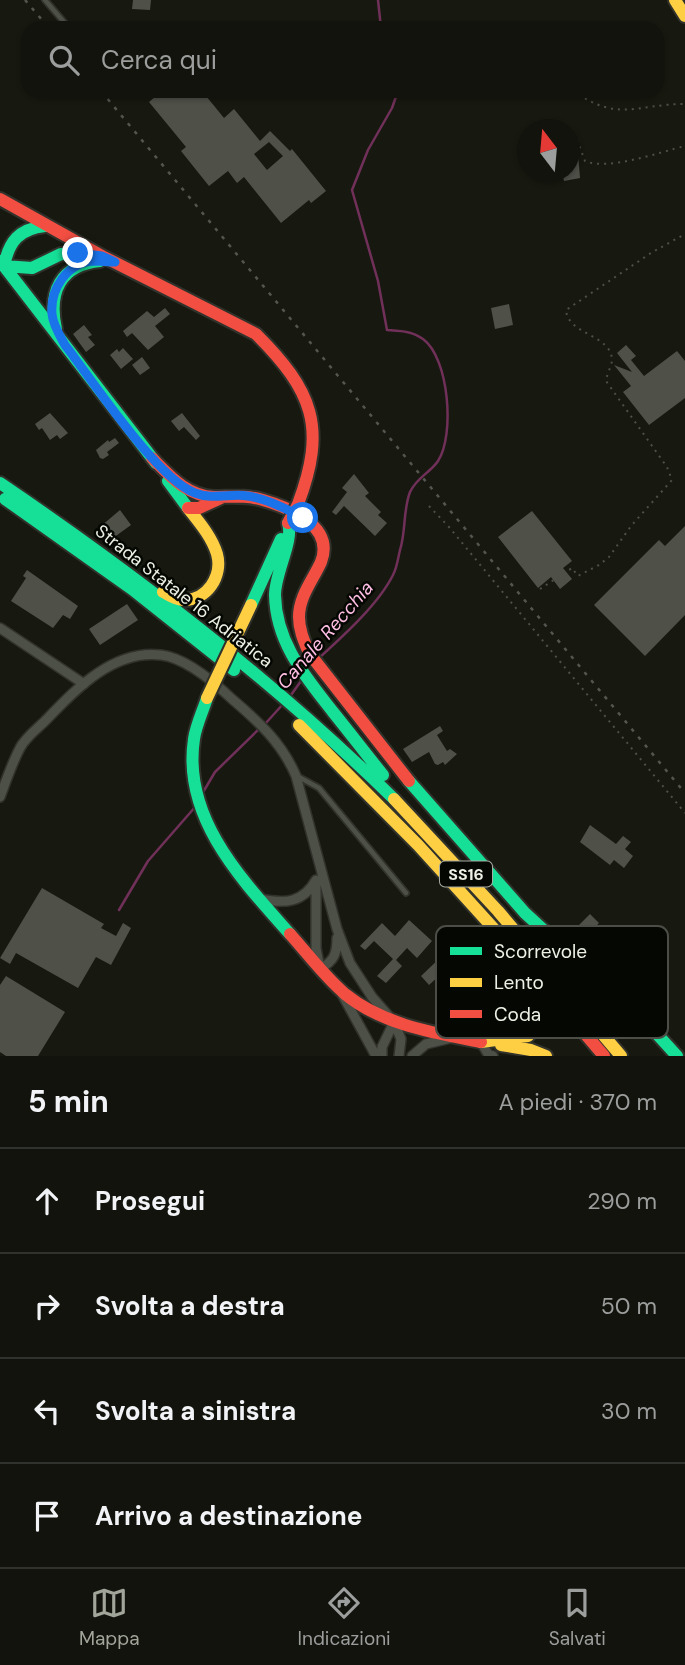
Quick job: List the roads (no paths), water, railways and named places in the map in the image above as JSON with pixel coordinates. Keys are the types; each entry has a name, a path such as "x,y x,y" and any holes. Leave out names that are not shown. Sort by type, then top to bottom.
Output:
{"main road":[{"path":"675,0 685,16"},
{"path":"0,199 45,226 256,334 277,353 295,375 307,401 314,430 311,472 207,698 194,738 196,795 228,863 340,989 362,1006 394,1022 436,1034"},
{"path":"2,264 16,234 32,226 45,226"},
{"path":"2,264 32,268 61,254 102,256"},
{"path":"65,345 52,314 59,282 71,270 90,261 115,262"},
{"path":"2,264 152,458 208,536 218,555 219,571 210,589 197,598 181,600 140,579"},
{"path":"152,458 177,483 204,496"},
{"name":"Strada Statale 16 Adriatica","path":"0,483 140,579 291,711 365,771 482,891 511,926"},
{"name":"Strada Statale 16 Adriatica","path":"0,495 132,589 275,697"},
{"path":"188,508 194,500 204,496 249,496 288,510 317,528 325,549 305,589 299,608 298,626 309,653 427,804 539,926"},
{"path":"188,508 199,508 225,496"},
{"path":"288,523 291,532 278,569 275,594 285,643 296,664 373,765 483,881 482,891"},
{"name":"Strada Statale 16 Adriatica","path":"291,711 494,926"},
{"path":"461,1038 531,1050 546,1056"},
{"path":"481,1042 512,1038"},
{"name":"Strada Statale 16 Adriatica","path":"589,1038 604,1056"},
{"name":"Strada Statale 16 Adriatica","path":"606,1038 621,1056"},
{"path":"661,1038 677,1056"}],"street":[{"path":"0,628 84,684"},
{"path":"0,797 21,746 84,684 117,661 141,654 163,655 186,664 251,715 273,736 287,755 296,776 337,929 350,963 372,997 394,1022 401,1039 399,1056"},
{"path":"316,853 316,948 320,969 332,962 337,951 337,929"},
{"path":"259,899 279,903 296,901 309,892 316,881"},
{"path":"340,989 376,1056"},
{"path":"382,1056 382,1046 394,1022"},
{"path":"412,1056 426,1044 452,1038"},
{"path":"481,1042 488,1054 493,1056"}],"lane":[{"path":"45,0 62,21"},
{"path":"296,776 318,788 406,893"}],"waterway":[{"name":"Canale Recchia","path":"378,0 380,21"},
{"name":"Canale Recchia","path":"318,659 369,609 393,575 402,543 410,492 438,461 446,434 447,397 439,362 432,349 419,336 387,330 378,281 352,190 368,150 396,98"},
{"name":"Canale Recchia","path":"291,695 301,681"},
{"name":"Canale Recchia","path":"265,724 284,703"},
{"name":"Canale Recchia","path":"202,794 215,772 260,728"},
{"name":"Canale Recchia","path":"119,910 148,861 196,806"}],"railway":[{"path":"25,0 43,21"},
{"path":"107,98 685,793"}]}
